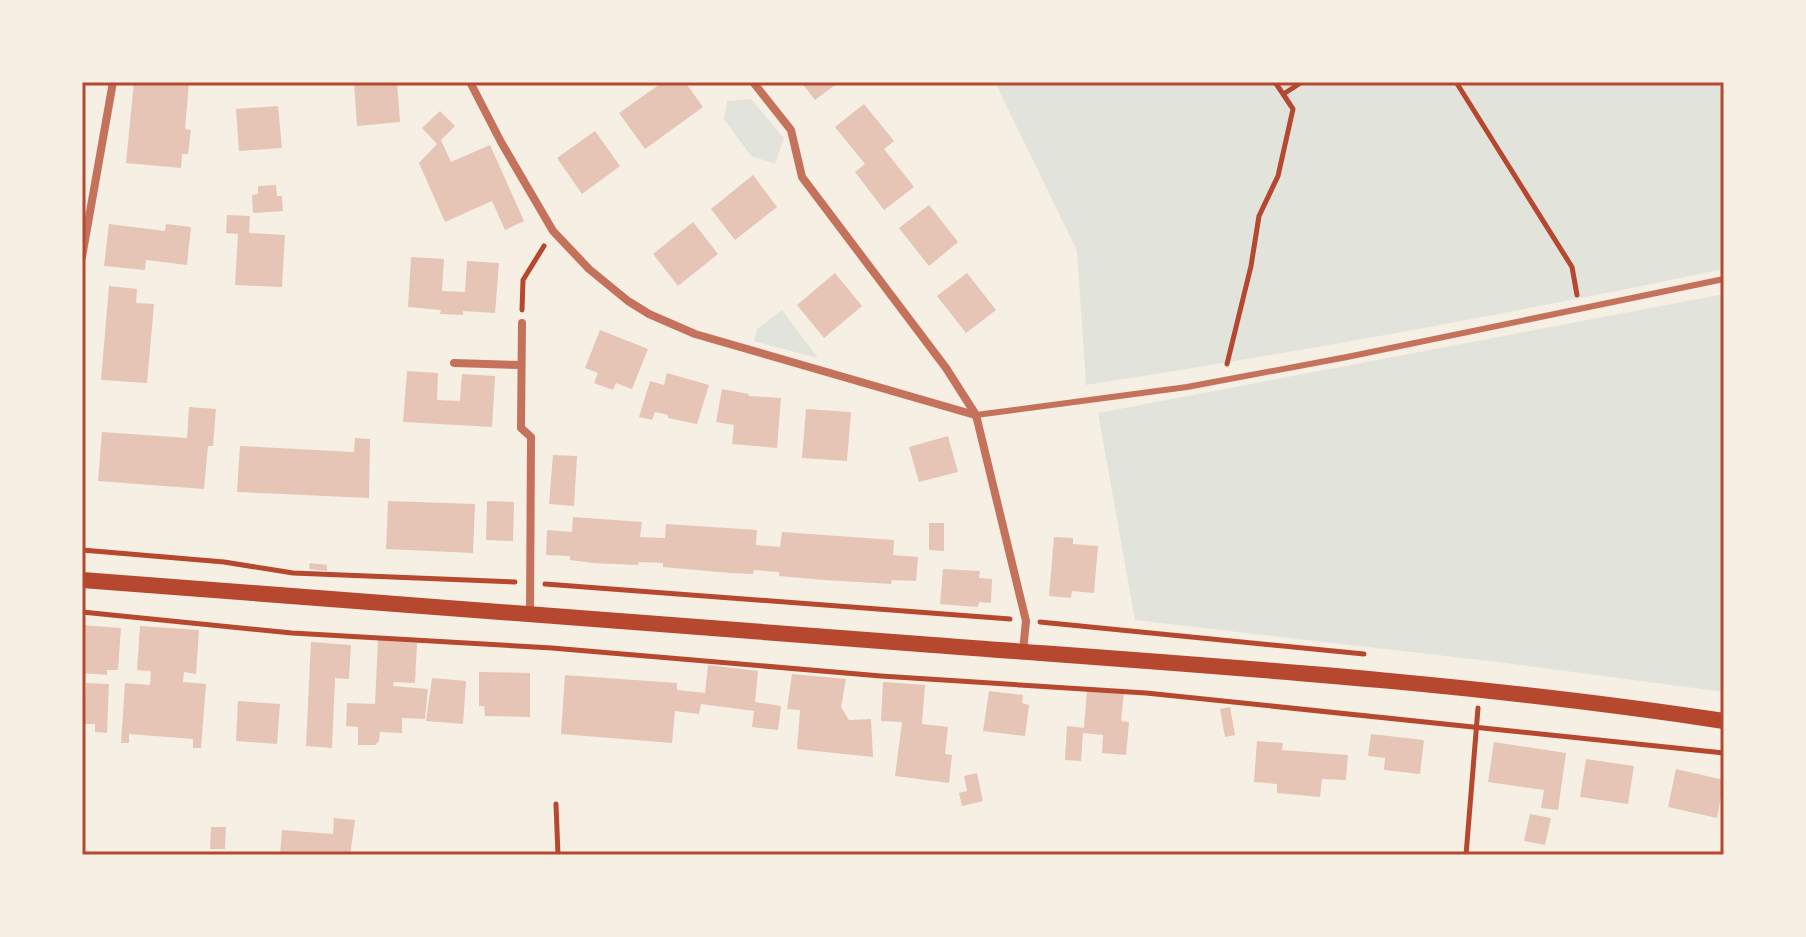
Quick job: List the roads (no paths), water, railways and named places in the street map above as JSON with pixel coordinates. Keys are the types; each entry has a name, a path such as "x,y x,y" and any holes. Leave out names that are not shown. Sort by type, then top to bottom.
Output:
{"main road":[{"path":"82,580 1518,692 1724,721"}],"street":[{"path":"82,254 113,82"},
{"path":"470,82 553,231 615,292 670,324 727,344 976,415"},
{"path":"753,82 791,130 802,177 946,368 976,415 1026,621 1023,651"},
{"path":"522,323 521,428 531,437 530,614"},
{"path":"454,363 520,365"}],"lane":[{"path":"976,415 1223,380 1724,279"}]}
